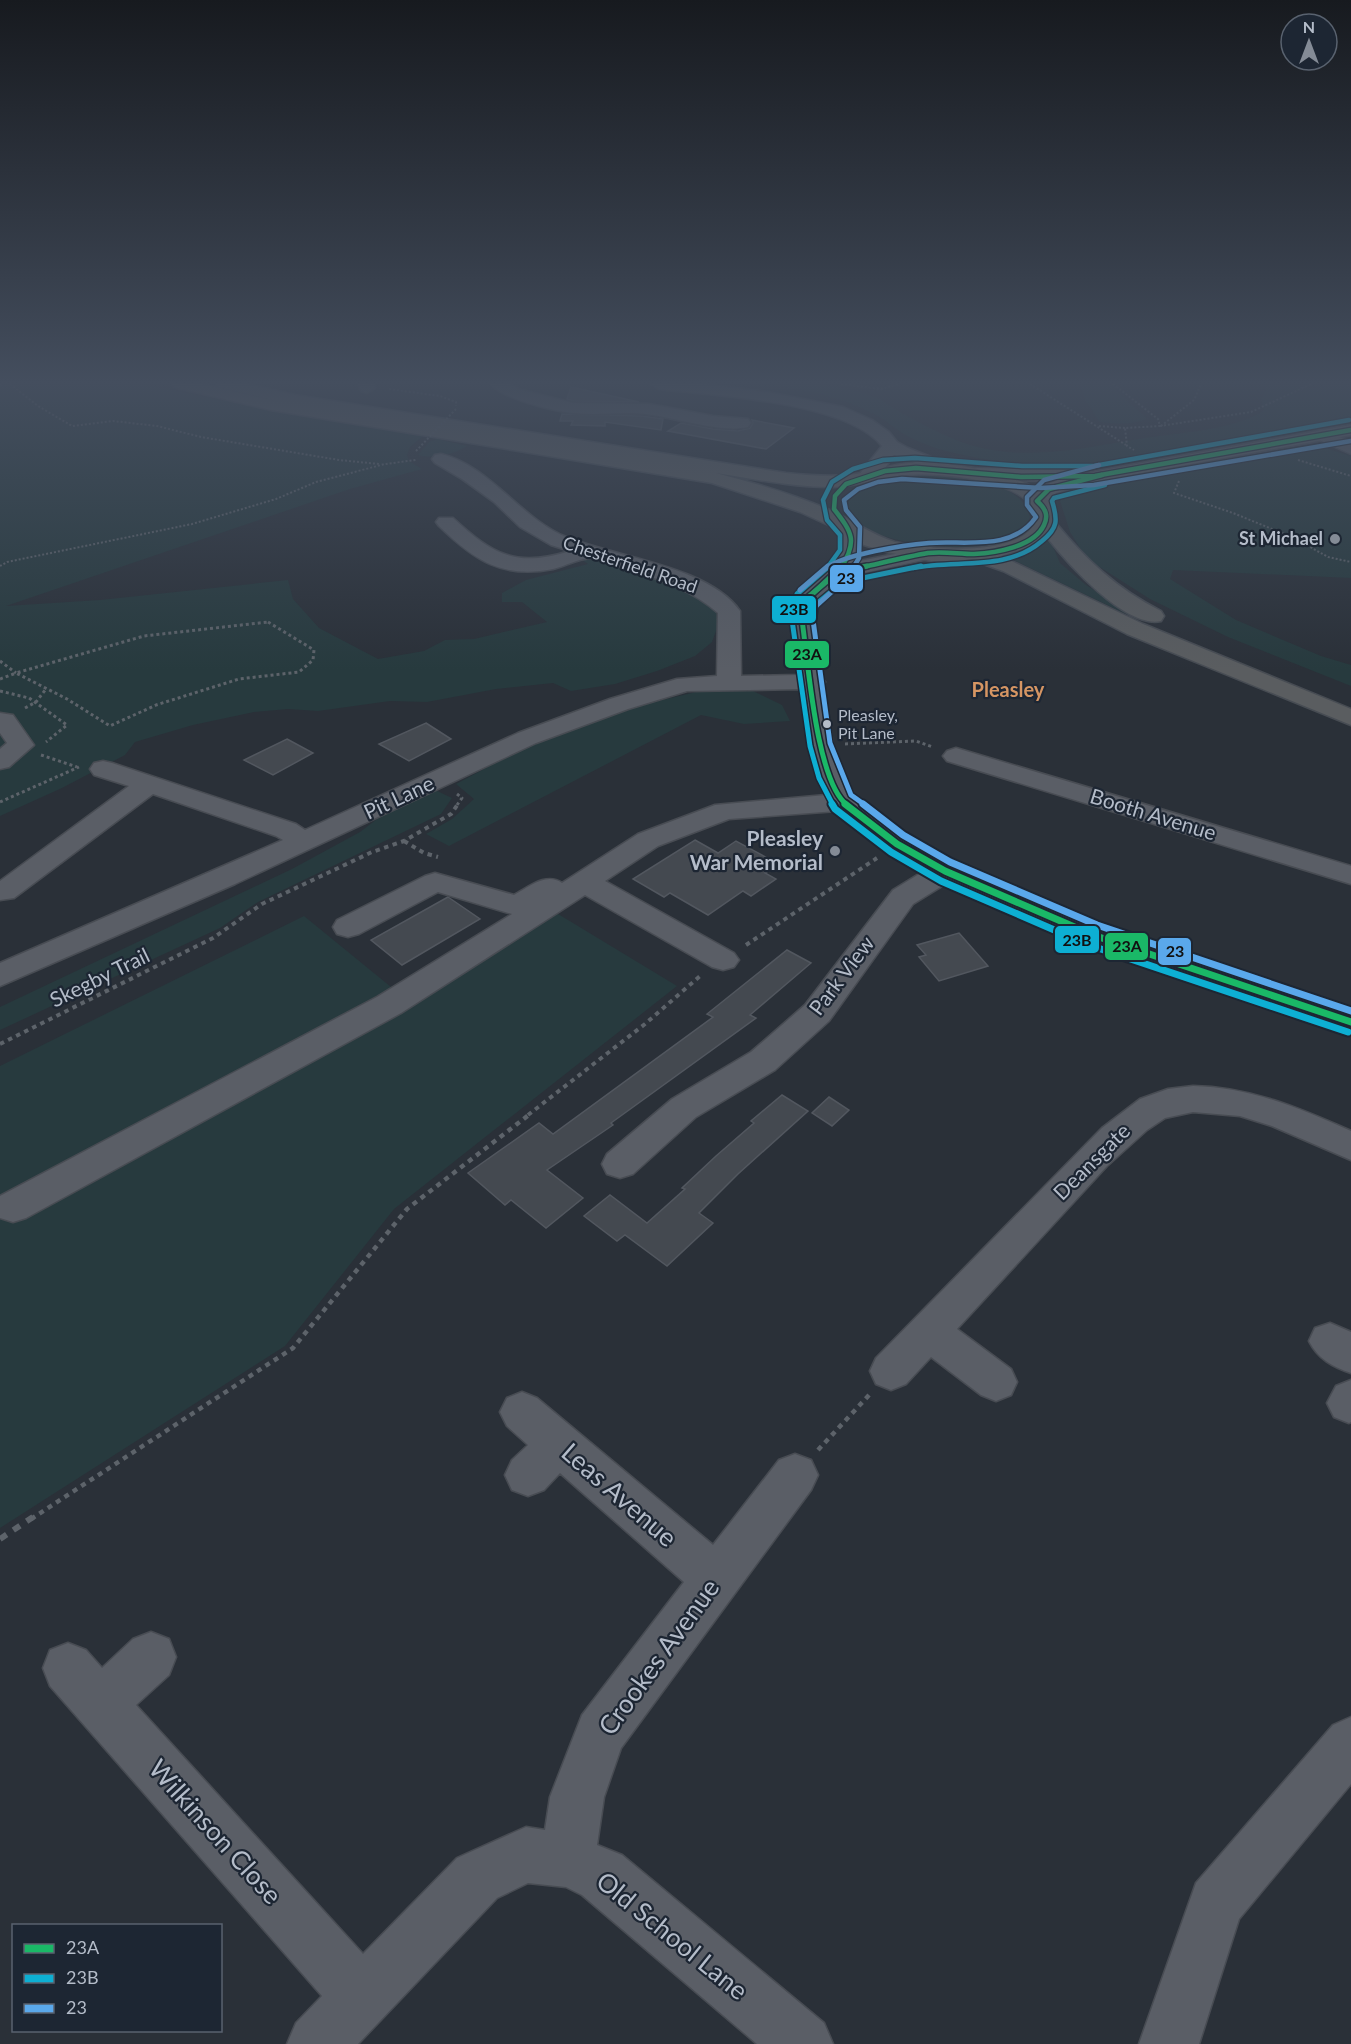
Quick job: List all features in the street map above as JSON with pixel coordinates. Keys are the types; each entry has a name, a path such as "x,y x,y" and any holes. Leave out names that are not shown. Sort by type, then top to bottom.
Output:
{"highway":[{"path":"718,479 750,488 845,526 877,543 910,551 976,554 1010,548 1027,541 1043,528 1047,517 1043,506 1027,492 998,479"},
{"path":"792,479 842,479"},
{"path":"845,526 833,511 832,501 842,487 858,479"},
{"path":"1045,522 1099,584 1139,609 1261,664 1351,699"},
{"path":"976,554 1010,567 1135,629 1351,718"}],"main road":[{"path":"1037,501 1049,489 1084,479"}],"street":[{"name":"Chesterfield Road","path":"475,479 501,498 527,523 558,541 668,575 708,593 729,611 729,684"},
{"path":"446,522 489,557 510,564 542,564 590,551"},
{"path":"845,526 850,553 838,572 806,600 802,620 813,682 820,745 829,774 843,802 897,844 945,871 1093,934 1351,1022"},
{"path":"838,572 930,553"},
{"name":"Pit Lane","path":"0,975 305,842 527,738 619,704 685,684 813,682"},
{"path":"0,720 4,720 21,745 0,761"},
{"name":"Booth Avenue","path":"956,756 1351,875"},
{"path":"90,768 286,830 305,842"},
{"path":"0,890 4,892 148,785"},
{"path":"13,1207 389,1005 648,840 725,812 843,802"},
{"name":"Park View","path":"643,1154 684,1108 763,1060 817,1013 903,897 945,871"},
{"path":"348,927 435,882 518,906 550,887 584,882 723,960"},
{"name":"Deansgate","path":"891,1371 1105,1146 1145,1111 1166,1102 1196,1098 1226,1099 1255,1105 1351,1146"},
{"path":"928,1331 996,1382"},
{"name":"Leas Avenue","path":"522,1412 716,1578"},
{"path":"528,1475 559,1444"},
{"name":"Crookes Avenue","path":"567,1860 577,1797 600,1733 795,1474"},
{"name":"Wilkinson Close","path":"151,1657 84,1686 362,1996"},
{"path":"1168,2044 1216,1903 1351,1743"},
{"name":"Old School Lane","path":"317,2044 477,1878 526,1855 567,1860 602,1875 803,2044"}],"path":[{"path":"0,566 27,558 192,524 276,499 326,479"},
{"path":"1179,479 1181,481 1174,493 1233,513 1294,538 1328,557 1351,562"},
{"path":"0,661 16,673 67,699 110,726 156,705 239,680 299,672 313,660 314,650 268,622 144,636 16,673 0,679"},
{"path":"0,691 36,702"},
{"path":"820,745 916,741 956,756"},
{"path":"33,753 90,768"},
{"path":"0,801 90,768"},
{"name":"Skegby Trail","path":"0,1044 213,938 262,904 372,852 404,841 451,814 462,798 438,780"},
{"path":"0,1539 293,1348 407,1209 645,1024 689,984 897,844"},
{"path":"795,1474 891,1371"}],"green space":[{"path":"0,479 385,479 350,489 6,606 100,600 288,580 293,599 319,628 378,659 424,651 445,640 474,639 547,622 522,602 502,602 502,593 526,580 588,564 582,560 600,558 680,587 700,598 716,611 718,625 712,642 695,656 615,684 571,691 553,683 496,689 427,702 390,701 318,711 288,709 254,712 193,725 135,742 125,755 62,788 0,816"},
{"path":"882,479 978,480 996,485 1011,493 1023,503 1030,517 1023,529 1009,538 990,544 967,547 918,544 875,533 858,524 847,512 850,493 865,483"},
{"path":"1109,479 1351,479 1351,578 1173,570 1170,579 1236,620 1321,656 1351,665 1351,686 1228,637 1150,599 1087,559 1070,532 1060,501 1078,486"},
{"path":"1050,540 1060,563 1086,585 1132,614 1128,615 1007,557 1034,550"},
{"path":"753,691 782,705 790,721 744,724 701,715 449,846 426,834 452,819 474,799 456,784 529,745 620,710 696,692"},
{"path":"435,790 452,798 441,814 258,902 220,928 0,1030 0,1007 292,869 360,832 381,816"},
{"path":"535,900 677,986 394,1209 285,1346 0,1528 0,1066 304,916 391,987"}],"building":[{"path":"426,723 451,739 409,761 379,744"},
{"path":"287,739 313,753 273,775 244,760"},
{"path":"695,840 718,853 736,841 771,860 765,864 773,868 765,873 776,879 751,896 743,891 708,915 670,893 664,897 633,879"},
{"path":"448,897 480,919 402,965 371,940"},
{"path":"959,933 988,966 939,981 919,957 926,955 917,945"},
{"path":"787,950 811,963 750,1015 756,1018 611,1123 613,1125 547,1170 583,1198 546,1228 511,1200 505,1205 468,1173 539,1123 553,1134 713,1017 707,1014"},
{"path":"782,1095 808,1111 738,1174 699,1213 713,1223 667,1266 625,1235 617,1241 584,1216 610,1195 647,1223 685,1189 682,1188 716,1156 754,1123 751,1121"},
{"path":"829,1097 849,1110 832,1126 812,1113"}],"transit line":[{"name":"23B","path":"836,479 832,482 823,500 827,520 840,535 840,550 830,565 797,594 792,620 810,746 819,778 835,809 891,852 941,881 1089,945 1348,1032"},
{"name":"23A","path":"860,479 846,484 835,496 834,509 850,530 850,553 838,572 806,600 802,620 820,745 829,774 843,802 897,844 945,871 1093,935 1351,1022"},
{"name":"23","path":"899,479 878,482 858,489 844,500 846,510 860,527 859,558 846,579 816,606 813,620 830,743 851,795 903,835 950,862 1097,925 1351,1011"},
{"name":"23","path":"933,479 1003,486 1059,488 1132,479"},
{"name":"23","path":"800,590 832,563 850,558 928,543 987,542 1017,535 1029,528 1036,517 1027,505 1027,497 1046,479"},
{"name":"23A","path":"807,598 838,572 930,553 976,554 1010,548 1027,541 1043,528 1047,517 1043,506 1037,501 1049,489 1085,479"},
{"name":"23B","path":"814,606 843,582 931,564 978,564 1013,558 1031,551 1053,532 1057,516 1052,501 1054,498 1105,485"}],"place":[{"name":"St Michael","path":"1335,539"},
{"name":"Pleasley, Pit Lane","path":"827,724"},
{"name":"Pleasley War Memorial","path":"835,851"}],"district":[{"name":"Pleasley","path":"1008,690"}]}
